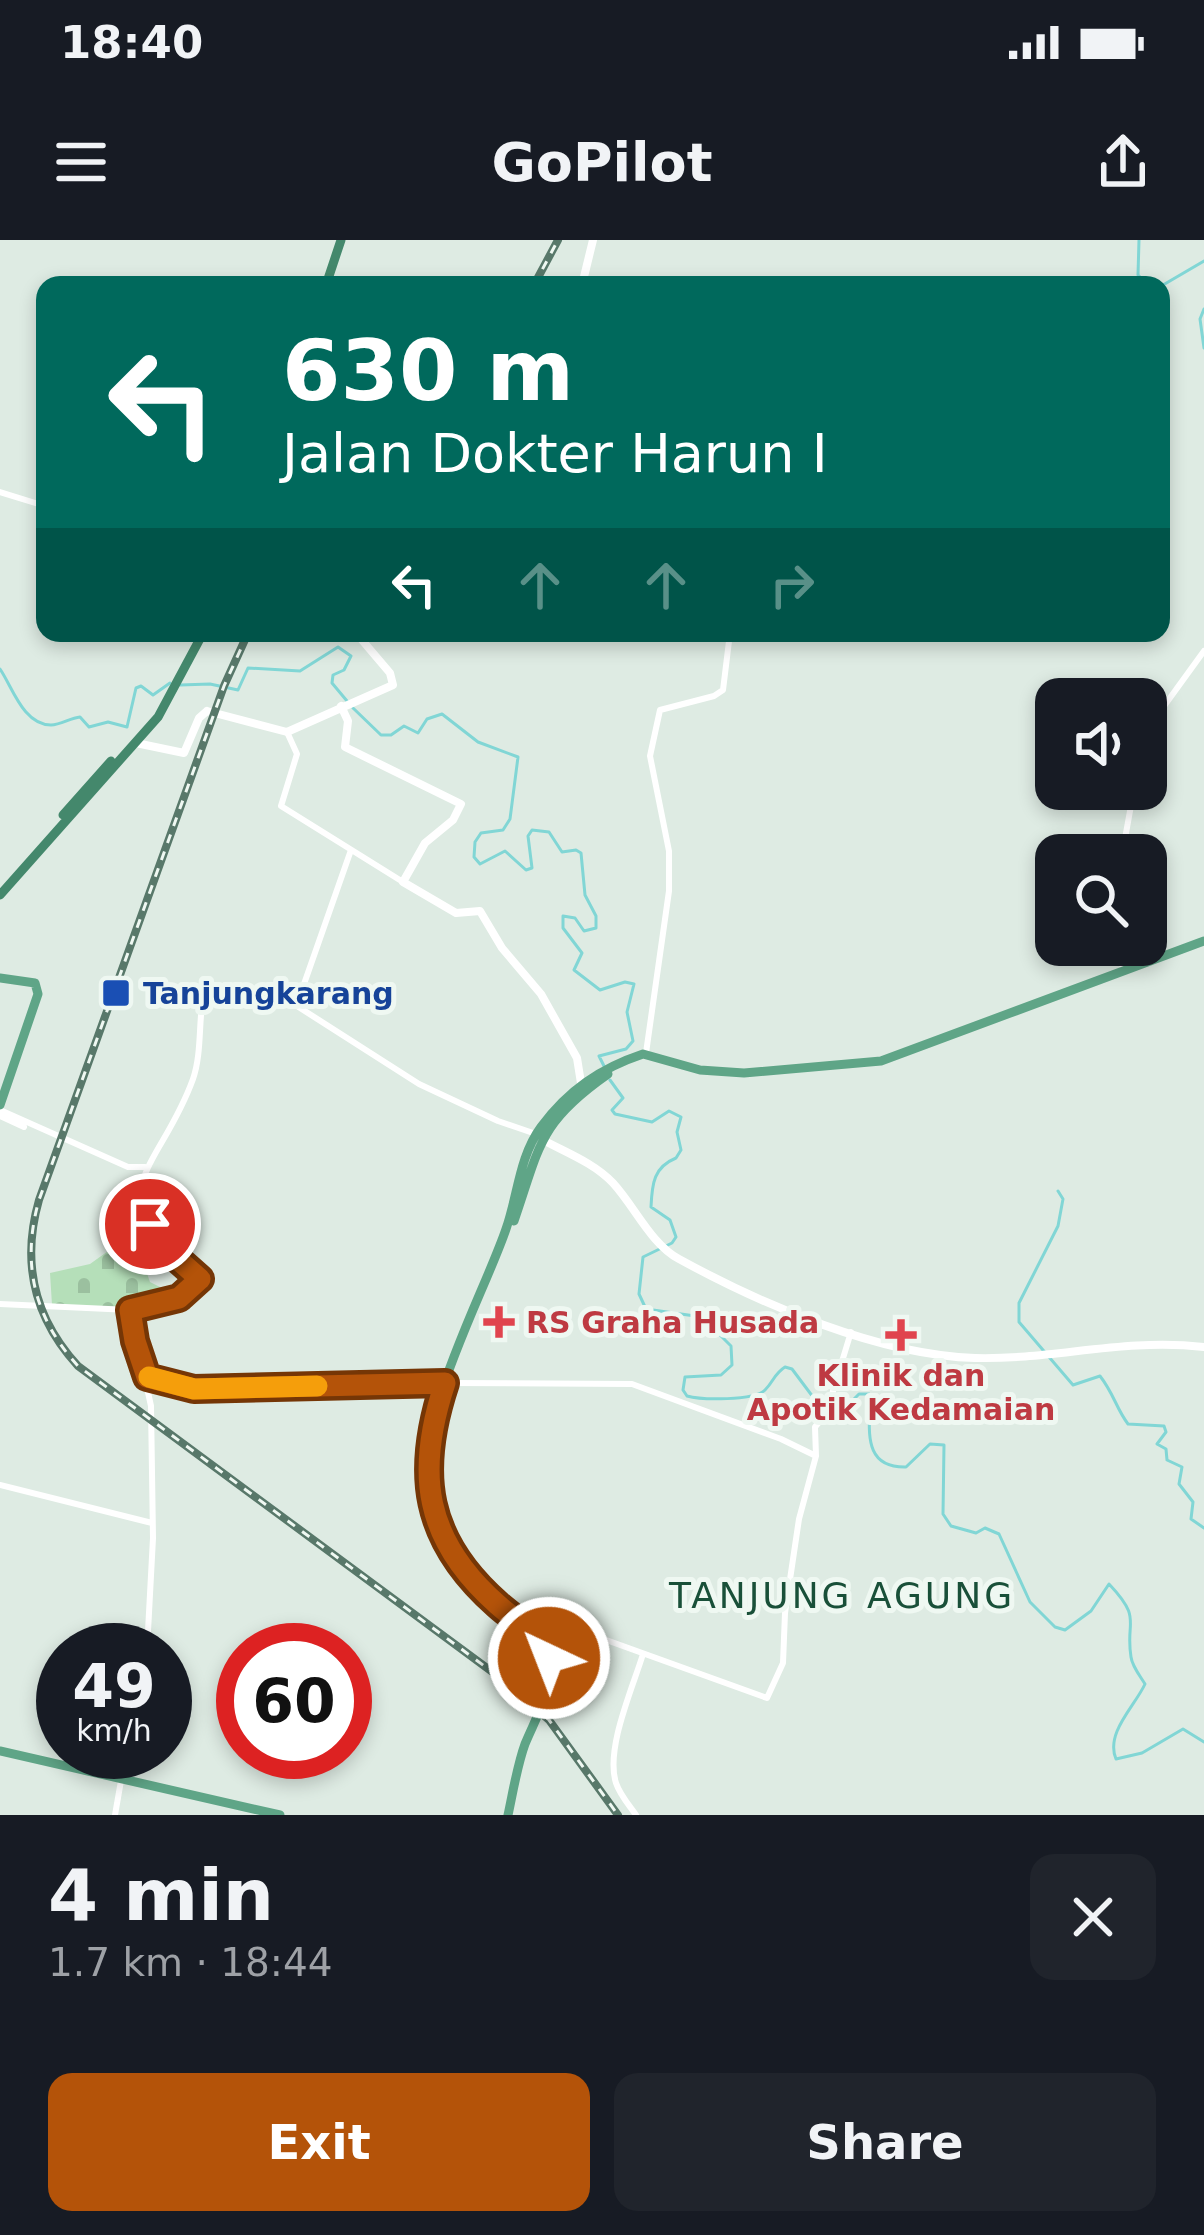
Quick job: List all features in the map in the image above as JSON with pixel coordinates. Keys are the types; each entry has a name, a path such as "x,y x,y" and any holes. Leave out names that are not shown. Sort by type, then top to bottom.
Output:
{"highway":[{"path":"332,276 344,240"},
{"path":"0,891 154,714 194,642"},
{"path":"0,891 169,702 195,642"}],"main road":[{"path":"584,276 592,240"},
{"path":"136,742 182,754 207,711 286,732 394,682 363,642"},
{"path":"348,702 345,747 461,804 453,820 425,843 403,882 456,913 480,911 502,948 535,985 574,1053 581,1083"},
{"path":"510,1815 526,1748 547,1700 550,1664 538,1633 487,1595 458,1564 427,1486 432,1436 448,1383 539,1136 575,1094 602,1074 645,1058 699,1075 728,1077 867,1068 896,1062 1204,943"},
{"path":"515,1208 532,1145 581,1083 646,1053 720,1072 890,1059 1204,943"},
{"path":"0,978 35,983 38,997 0,1110"},
{"path":"0,1094 13,1066"},
{"path":"558,1113 602,1074"},
{"path":"532,1145 605,1176 664,1248 764,1299 851,1332 950,1356 1050,1353 1127,1343 1204,1347"},
{"path":"432,1436 432,1488 458,1555 479,1582 538,1633 548,1650"},
{"path":"510,1815 524,1748 544,1705 548,1650 556,1624"},
{"path":"0,1751 280,1815"}],"street":[{"path":"0,492 36,503"},
{"path":"646,1053 669,881 669,851 650,756 653,738 660,710 722,690 729,642"},
{"path":"1167,702 1204,651"},
{"path":"286,732 297,754 281,806 403,882"},
{"path":"297,1006 352,850"},
{"path":"1123,966 1125,970"},
{"path":"0,1304 130,1310 181,1298 200,1279 173,1255 150,1224 142,1197 146,1166 194,1076 205,1000 266,1000 297,1006 418,1084 532,1145"},
{"path":"0,1110 143,1178"},
{"path":"48,1135 134,1169 146,1166"},
{"path":"130,1310 147,1377 152,1523 148,1623"},
{"path":"538,1633 556,1624 766,1698 783,1663 799,1519 816,1456 815,1427 826,1414 851,1332"},
{"path":"147,1377 194,1389 632,1384 816,1456"},
{"path":"0,1485 152,1523"},
{"path":"637,1815 614,1773 622,1719 643,1654"},
{"path":"115,1815 121,1781"}],"green space":[{"path":"118,1244 132,1247 150,1282 174,1294 130,1307 52,1305 50,1273 90,1264"}],"waterway":[{"path":"1139,240 1139,276"},
{"path":"1170,281 1204,261"},
{"path":"1204,309 1200,319 1204,348"},
{"path":"180,685 238,690 248,668 300,671 338,647 351,656 344,670 333,675 332,683 347,701"},
{"path":"0,669 26,712 51,725 80,717 89,727 108,722 127,727 136,688 141,686 153,695 170,683"},
{"path":"353,708 381,735 391,735 404,726 418,733 427,719 442,714 478,742 518,757 510,819 503,830 481,833 474,857 480,864 505,851 526,870 532,868 528,836 532,830 549,832 562,852 581,853 585,895 596,916 596,928 584,931 575,918 563,916 563,928 582,953 574,970 600,990 634,984 627,1012 633,1041 626,1049 599,1056 604,1066"},
{"path":"610,1080 623,1098 612,1110 615,1114 652,1122 669,1111 681,1117 677,1132 681,1150 656,1177 651,1207 670,1220 676,1237 643,1257 639,1294 646,1309 702,1317 731,1346 732,1365 721,1375 685,1377 687,1396 727,1399 759,1394 785,1367 792,1369 822,1409 848,1405 859,1394 869,1394 871,1441 880,1460 906,1467 930,1444 944,1445 943,1514 951,1526 976,1533 985,1528 999,1534 1030,1602 1055,1627 1065,1630 1091,1611 1109,1584 1126,1605 1132,1660 1145,1684 1114,1739 1116,1759 1142,1753 1183,1729 1204,1742"},
{"path":"1058,1191 1063,1199 1058,1226 1019,1303 1019,1322 1073,1385 1100,1376 1128,1424 1164,1426 1166,1432 1157,1444 1166,1449 1167,1460 1182,1467 1179,1484 1193,1502 1191,1519 1204,1528"}],"railway":[{"path":"539,276 558,240"},
{"path":"244,642 39,1200 31,1246 35,1289 51,1329 78,1366 506,1682 549,1720 618,1815"}],"slow traffic":[{"path":"149,1377 194,1389 317,1386"}],"place":[{"name":"Tanjungkarang","path":"116,993"},
{"name":"RS Graha Husada","path":"499,1322"},
{"name":"Klinik dan Apotik Kedamaian","path":"901,1335"}],"district":[{"name":"TANJUNG AGUNG","path":"842,1595"}],"route":[{"path":"150,1224 173,1255 200,1279 179,1298 130,1310 147,1377 194,1389 445,1383 427,1458 427,1486 437,1515 464,1572 538,1636 549,1658"}]}
